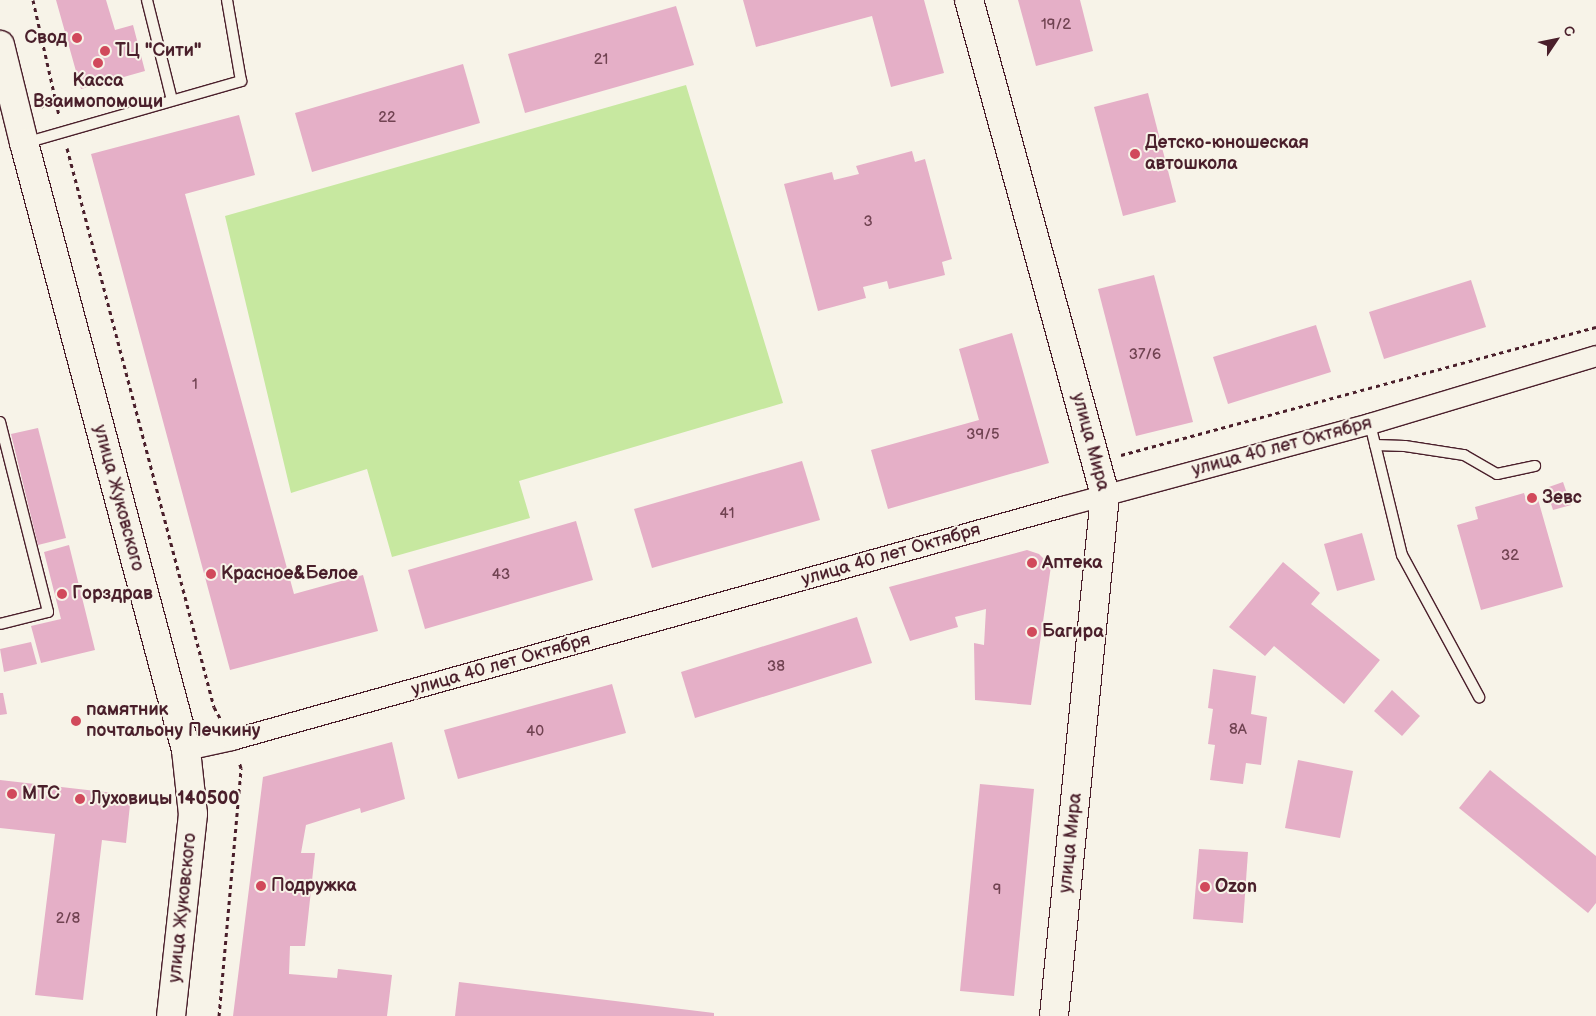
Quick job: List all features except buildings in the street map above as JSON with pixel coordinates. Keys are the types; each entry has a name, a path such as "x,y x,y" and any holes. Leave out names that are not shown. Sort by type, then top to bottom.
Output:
{"street":[{"name":"улица Мира","path":"969,0 1105,495 1054,1016"},
{"name":"улица Жуковского","path":"0,45 6,98 24,143 186,750 193,814 171,1016"},
{"name":"улица 40 лет Октября","path":"186,750 232,740 1105,495 1370,424 1596,356"}],"lane":[{"path":"147,0 172,100"},
{"path":"24,143 242,80 227,0"},
{"path":"0,422 48,612 0,624"},
{"path":"1370,424 1402,554 1479,697"},
{"path":"1375,445 1405,446 1464,455 1497,474 1535,466"}],"path":[{"path":"33,0 62,132 214,707 232,740 241,768 219,1016"},
{"path":"1096,462 1596,327"}],"green space":[{"path":"686,85 783,403 519,481 530,518 392,557 367,469 291,493 225,216"}],"place":[{"name":"Свод","path":"77,38"},
{"name":"ТЦ \"Сити\"","path":"105,51"},
{"name":"Касса Взаимопомощи","path":"98,63"},
{"name":"Детско-юношеская автошкола","path":"1135,154"},
{"name":"Зевс","path":"1532,498"},
{"name":"Аптека","path":"1032,563"},
{"name":"Красное&Белое","path":"211,574"},
{"name":"Горздрав","path":"62,594"},
{"name":"Багира","path":"1032,632"},
{"name":"памятник почтальону Печкину","path":"76,721"},
{"name":"МТС","path":"12,794"},
{"name":"Луховицы 140500","path":"80,799"},
{"name":"Подружка","path":"261,886"},
{"name":"Ozon","path":"1205,887"}]}
